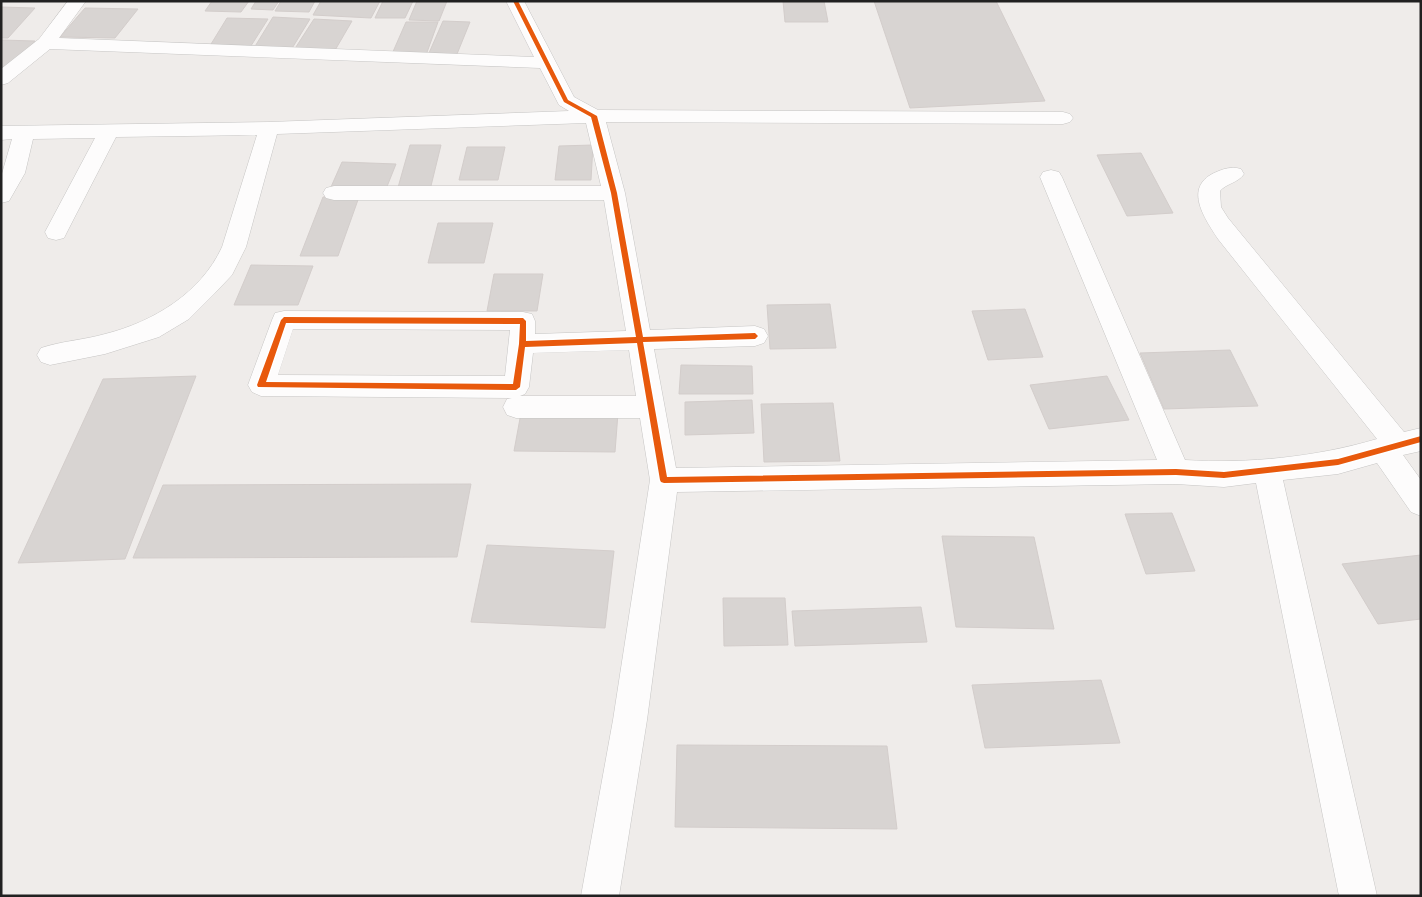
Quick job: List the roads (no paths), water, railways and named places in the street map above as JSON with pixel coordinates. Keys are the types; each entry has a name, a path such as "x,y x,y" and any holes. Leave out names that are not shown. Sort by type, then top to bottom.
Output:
{"street":[{"path":"2,76 46,43 77,1"},
{"path":"515,1 566,101 594,116 614,193 664,480 630,720 600,896"},
{"path":"46,43 547,63"},
{"path":"1,134 268,128 594,116 1063,118"},
{"path":"50,355 105,344 150,330 180,312 206,288 224,269 234,247 268,128"},
{"path":"56,232 109,131"},
{"path":"1,196 14,173 24,133"},
{"path":"1233,174 1221,177 1210,185 1207,196 1210,210 1226,233 1400,444 1421,503"},
{"path":"1051,177 1176,472"},
{"path":"334,193 614,193"},
{"path":"284,320 523,321 522,344 516,387 261,385 284,320"},
{"path":"522,344 755,336"},
{"path":"516,407 651,407"},
{"path":"664,480 1176,472 1224,475 1338,462 1400,444"},
{"path":"1267,470 1358,896"}]}
